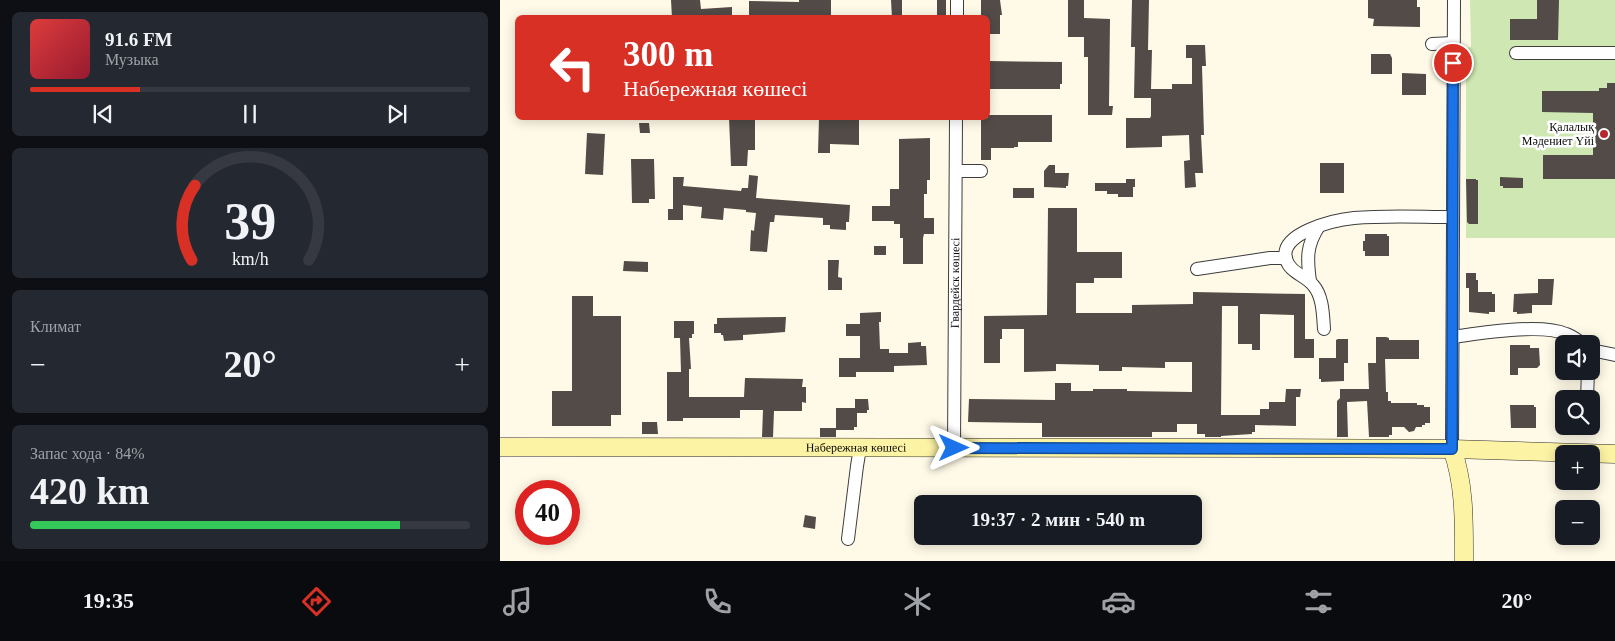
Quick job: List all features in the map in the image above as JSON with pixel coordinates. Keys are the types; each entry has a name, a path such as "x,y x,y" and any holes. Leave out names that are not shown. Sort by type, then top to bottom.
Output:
{"street":[{"path":"957,0 957,15"},
{"path":"1454,0 1452,449 1457,462 1462,506 1464,561"},
{"path":"1432,44 1453,43"},
{"path":"1516,53 1615,53"},
{"name":"Гвардейск көшесі","path":"954,448 956,120"},
{"path":"956,171 981,171"},
{"path":"1324,329 1321,302 1317,291 1310,281 1288,265 1285,250 1293,239 1302,233 1325,224 1353,218 1453,217"},
{"path":"1310,281 1308,247 1320,226"},
{"path":"1197,269 1270,258 1286,258"},
{"path":"1452,337 1538,329 1567,335"},
{"path":"1600,353 1615,355"},
{"name":"Набережная көшесі","path":"500,446 1452,449 1615,454"},
{"path":"848,539 860,448"}],"green space":[{"path":"1470,0 1615,0 1615,238 1466,238 1466,48 1471,47"}],"building":[{"path":"671,0 700,0 701,9 732,7 732,15 672,15"},
{"path":"799,0 831,0 831,15 749,15 749,1 799,2"},
{"path":"891,0 902,0 902,15 892,15"},
{"path":"937,0 946,0 946,15 937,15"},
{"path":"981,0 1000,0 1002,15 1000,15 1000,34 990,34 990,15 981,15"},
{"path":"1068,0 1084,0 1084,18 1110,19 1109,106 1113,106 1112,115 1088,115 1088,57 1084,57 1084,37 1068,37"},
{"path":"1132,0 1149,0 1148,50 1152,50 1151,89 1172,89 1172,84 1192,84 1192,58 1186,58 1186,45 1205,45 1206,66 1202,66 1204,135 1201,135 1203,173 1195,173 1196,187 1185,188 1184,161 1190,160 1189,135 1162,136 1162,147 1126,148 1126,118 1150,118 1151,116 1151,98 1134,98 1135,47 1131,47"},
{"path":"1368,0 1417,0 1417,7 1420,7 1420,27 1373,26 1374,19 1368,18"},
{"path":"1537,0 1559,0 1558,40 1510,40 1510,19 1537,19"},
{"path":"1371,54 1390,54 1392,58 1392,74 1371,74"},
{"path":"990,61 1062,62 1062,84 1060,84 1060,89 990,89"},
{"path":"1402,73 1426,74 1426,95 1402,95"},
{"name":"Қалалық Мәдениет Үйі","path":"1607,83 1615,83 1615,179 1543,179 1543,155 1593,155 1593,113 1542,112 1542,91 1599,91 1599,88 1607,88"},
{"path":"990,115 1052,115 1052,142 1018,142 1018,147 1014,148 991,148 991,160 981,160 981,120 990,120"},
{"path":"729,120 755,120 755,150 748,150 747,166 731,166"},
{"path":"819,120 859,120 859,145 830,144 830,153 818,153"},
{"path":"639,123 649,123 650,133 640,133"},
{"path":"587,133 605,134 603,175 585,174"},
{"path":"930,138 930,180 927,180 927,194 924,194 924,218 934,218 934,234 924,234 923,264 903,264 903,238 900,238 900,224 894,224 894,221 872,221 872,206 890,206 890,189 899,189 899,139"},
{"path":"631,159 654,159 655,199 649,199 649,203 632,203"},
{"path":"1320,163 1344,163 1344,193 1320,193"},
{"path":"1049,165 1055,165 1055,173 1069,173 1068,186 1066,188 1044,187 1044,171"},
{"path":"749,175 758,176 756,198 850,205 849,222 846,222 846,230 830,229 830,225 823,225 823,218 775,215 774,222 770,222 767,252 750,251 751,230 754,231 756,213 724,208 723,220 701,218 702,207 683,205 683,220 668,220 668,209 673,209 673,177 684,177 683,186 741,191 742,188 748,188"},
{"path":"1500,177 1523,178 1523,188 1503,188 1503,186 1500,186"},
{"path":"1126,179 1135,179 1133,197 1118,197 1118,194 1107,194 1107,191 1095,191 1095,183 1126,183"},
{"path":"1466,179 1478,180 1478,224 1469,224 1467,222"},
{"path":"1013,188 1034,188 1034,198 1013,198"},
{"path":"1048,208 1077,208 1077,252 1122,252 1122,278 1094,278 1094,283 1076,283 1076,313 1132,313 1132,305 1193,304 1193,292 1305,294 1305,339 1314,339 1314,358 1294,358 1294,315 1260,314 1260,350 1252,350 1252,344 1238,344 1238,306 1222,306 1221,415 1260,415 1260,409 1269,409 1269,402 1285,402 1286,389 1301,389 1300,397 1296,397 1296,426 1255,425 1255,432 1252,432 1252,434 1221,437 1205,437 1205,434 1197,434 1197,424 1177,424 1177,432 1152,432 1152,437 1042,437 1042,423 968,422 969,399 1055,400 1055,383 1071,383 1071,391 1127,389 1127,391 1192,392 1192,362 1165,362 1165,368 1122,367 1122,371 1099,371 1099,365 1056,364 1056,371 1024,372 1024,329 1002,329 1000,363 984,363 984,316 1047,315"},
{"path":"1365,234 1387,234 1389,236 1389,256 1365,256 1363,241 1365,241"},
{"path":"874,246 886,246 886,255 874,255"},
{"path":"828,260 839,260 838,277 842,278 842,290 828,290"},
{"path":"624,261 648,262 648,272 623,271"},
{"path":"1466,273 1476,273 1478,292 1492,292 1492,294 1495,294 1495,312 1489,312 1489,314 1469,312 1469,288 1466,288"},
{"path":"1538,279 1554,279 1552,305 1532,305 1532,313 1517,314 1517,312 1513,312 1514,294 1538,293"},
{"path":"572,296 593,296 593,316 621,316 621,415 611,415 611,426 552,426 552,391 572,391"},
{"path":"881,312 881,322 879,322 880,349 889,349 889,353 908,353 908,343 921,342 921,346 926,346 927,365 894,366 894,372 856,372 856,377 839,377 839,358 860,358 860,336 846,336 846,324 860,324 860,313"},
{"path":"786,317 785,332 743,335 743,340 724,341 721,333 714,333 714,324 717,324 717,318"},
{"path":"674,321 694,321 694,334 692,334 692,338 689,338 691,369 689,369 689,397 744,397 745,378 803,379 802,387 806,387 806,403 802,402 802,411 774,411 773,437 762,437 763,410 740,410 740,418 683,418 683,421 667,421 667,372 681,372 680,338 674,338"},
{"path":"1376,337 1386,337 1389,340 1419,340 1419,359 1385,359 1386,392 1388,392 1388,401 1391,401 1391,403 1417,403 1417,405 1430,407 1430,423 1425,423 1422,427 1416,427 1414,431 1409,432 1404,427 1392,427 1392,435 1389,435 1389,437 1369,437 1367,401 1347,402 1348,437 1337,437 1337,401 1340,398 1340,389 1369,389 1368,363 1376,363"},
{"path":"1348,339 1348,363 1344,363 1344,381 1321,382 1321,379 1319,379 1319,358 1336,358 1336,340"},
{"path":"1510,345 1530,345 1530,348 1539,348 1540,365 1537,368 1518,368 1518,375 1510,375"},
{"path":"855,399 868,399 869,410 867,410 867,413 857,413 857,427 854,427 854,430 836,430 836,408 855,408"},
{"path":"1510,405 1534,405 1536,407 1536,428 1511,428"},
{"path":"642,422 657,422 658,434 642,434"},
{"path":"820,428 836,428 836,437 820,437"},
{"path":"805,515 816,517 815,529 803,527"}],"place":[{"name":"Қалалық Мәдениет Үйі","path":"1604,134"}],"route":[{"path":"954,448 1452,449 1453,63"}]}
